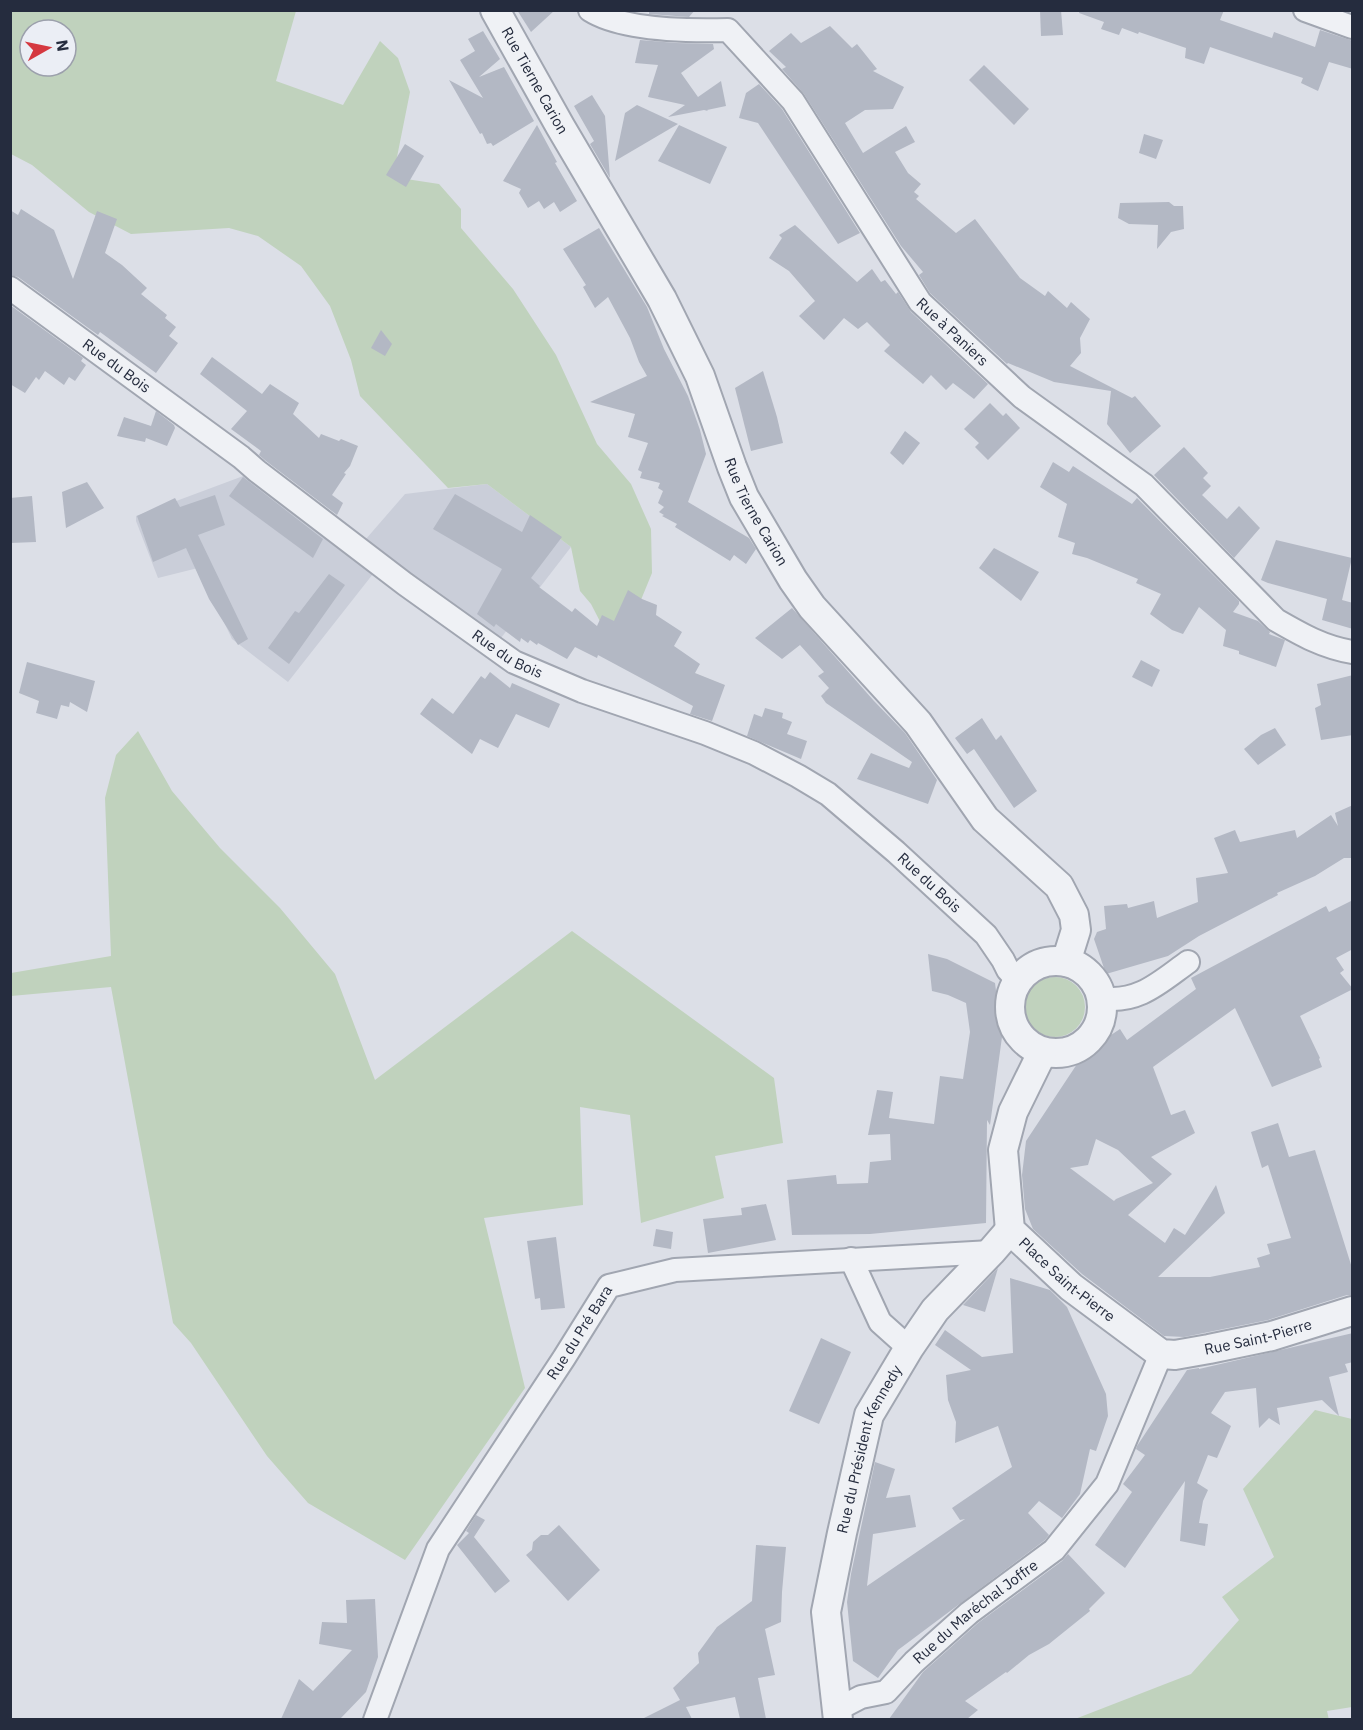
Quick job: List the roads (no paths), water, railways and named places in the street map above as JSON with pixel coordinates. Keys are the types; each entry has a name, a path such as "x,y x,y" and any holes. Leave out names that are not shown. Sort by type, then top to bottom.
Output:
{"street":[{"name":"Rue Tierne Carion","path":"495,10 662,299 700,376 744,497 793,580 812,607 918,723 985,819 1059,886 1074,915 1076,930 1066,962"},
{"name":"Rue à Paniers","path":"590,10 601,17 631,24 682,31 725,20 793,101 920,302 1022,397 1144,485 1276,620 1331,648 1353,652"},
{"path":"1305,10 1353,27"},
{"name":"Rue du Bois","path":"10,288 241,457 405,584 514,662 582,690 705,733 754,753 828,794 896,852 986,935 1017,980"},
{"path":"1051,961 1066,962 1076,965 1088,974 1096,985 1101,998 1102,1014 1096,1030 1086,1043 1071,1051 1055,1054 1042,1053 1019,1035 1012,1023 1010,998 1017,980 1030,969 1051,961"},
{"path":"1101,998 1123,999 1150,990 1188,962"},
{"name":"Place Saint-Pierre","path":"1042,1053 1013,1112 1003,1150 1010,1230 1071,1287 1161,1353"},
{"name":"Rue du Président Kennedy","path":"834,1716 836,1696 826,1612 869,1415 935,1310 1010,1230"},
{"name":"Rue du Pré Bara","path":"375,1719 438,1549 609,1286 675,1270 991,1252"},
{"path":"851,1259 880,1322 909,1348"},
{"name":"Rue Saint-Pierre","path":"1161,1353 1197,1351 1272,1336 1353,1311"},
{"name":"Rue du Maréchal Joffre","path":"834,1716 861,1696 886,1692 914,1662 969,1613 1054,1550 1107,1484 1161,1353"}]}
